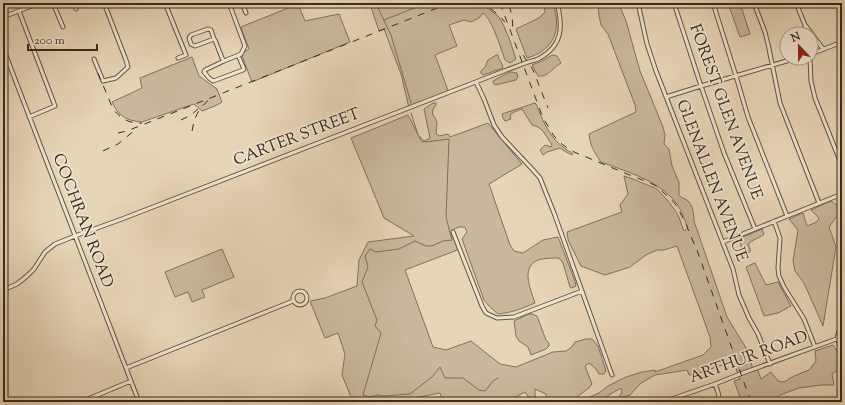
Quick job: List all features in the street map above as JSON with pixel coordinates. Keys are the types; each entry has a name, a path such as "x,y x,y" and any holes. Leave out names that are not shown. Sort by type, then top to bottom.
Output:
{"street":[{"path":"3,17 39,3"},
{"path":"53,3 63,27"},
{"path":"74,3 76,9"},
{"path":"94,59 104,81 116,78 128,68 104,3"},
{"path":"165,3 186,55 178,58"},
{"path":"230,3 245,46 241,54 238,55 224,60 205,70 206,76 216,80 243,70 244,69 238,55"},
{"path":"242,3 246,13"},
{"name":"CARTER STREET","path":"3,290 17,284 27,276 34,269 48,248 61,241 539,59 550,52 560,35 560,14 557,3"},
{"name":"GLENALLEN AVENUE","path":"638,3 647,44 656,71 733,269 739,295 746,313 758,334 770,364"},
{"name":"FOREST GLEN AVENUE","path":"674,3 724,152 755,229"},
{"path":"713,3 748,118 787,216"},
{"path":"754,3 765,32 780,103 819,203"},
{"path":"796,3 805,25 823,49"},
{"path":"19,11 55,106 29,117"},
{"path":"214,39 195,46 191,44 189,38 191,35 208,29 211,30 224,60"},
{"path":"819,51 842,42"},
{"name":"COCHRAN ROAD","path":"3,48 139,402"},
{"path":"666,97 779,64"},
{"path":"810,66 815,98 842,166"},
{"path":"476,82 494,125 502,137 540,178 612,375"},
{"path":"722,242 842,194"},
{"path":"774,221 780,238 778,268 780,276 784,287 804,319 815,347"},
{"path":"453,232 486,313 497,318 514,317 582,291"},
{"path":"298,291 302,291 306,295 306,299 302,304 296,304 293,300 293,296 298,291"},
{"path":"126,368 293,300"},
{"path":"842,323 842,329"},
{"path":"842,323 837,338 842,350"},
{"name":"ARTHUR ROAD","path":"665,402 842,337"},
{"path":"81,402 131,381"},
{"path":"715,384 720,402"},
{"path":"802,402 819,402"}],"shaded area":[{"path":"378,3 380,5 385,3 445,3 444,7 460,3 470,3 485,6 498,16 502,22 516,59 510,63 505,60 490,21 483,13 479,18 471,22 464,20 449,25 457,46 435,55 449,93 409,108 401,74 384,29 379,31 370,4"},
{"path":"544,3 553,3 556,13 557,22 554,38 544,50 527,58 516,29 539,18 545,12"},
{"path":"598,3 621,3 621,9 626,21 640,71 663,127 665,135 664,144 669,149 672,166 679,182 679,195 687,200 692,207 694,221 727,317 746,348 753,369 757,368 761,379 771,372 778,381 784,382 809,370 816,361 815,351 833,345 840,358 841,368 832,374 834,385 799,388 780,395 773,402 742,402 734,381 740,379 733,361 694,375 689,375 687,370 655,375 641,383 630,395 618,399 622,392 621,388 597,402 579,402 599,393 608,386 626,377 642,372 655,370 655,372 703,355 711,347 710,337 677,246 664,250 657,250 646,255 630,267 605,275 581,266 568,239 567,232 622,212 620,205 628,194 624,176 657,189 678,215 684,231 688,228 682,212 665,191 639,176 601,162 594,152 590,142 589,134 636,112 635,105 608,34 601,25 599,16"},
{"path":"728,3 740,3 750,34 740,37"},
{"path":"298,4 305,21 339,14 350,42 252,82 242,56 244,52 249,49 241,27"},
{"path":"498,55 503,68 483,75 481,71 485,67 488,60"},
{"path":"552,55 557,56 561,63 548,74 538,76 532,65"},
{"path":"192,57 199,76 217,89 222,102 202,111 194,104 142,122 127,119 114,107 112,102 142,88 140,78"},
{"path":"511,72 517,73 518,77 516,80 494,84 493,81"},
{"path":"433,103 436,103 433,113 437,123 436,133 439,136 448,134 450,137 488,123 522,164 489,184 510,245 514,251 523,253 543,240 558,237 576,286 572,288 570,287 563,263 559,258 538,260 531,265 528,274 528,280 535,303 498,314 484,300 462,239 467,232 465,227 459,227 452,230 460,249 405,270 433,347 446,350 471,341 500,364 516,367 553,352 566,351 572,347 575,342 592,339 598,346 606,371 604,374 599,374 589,363 585,366 592,384 578,396 579,402 547,402 546,394 535,389 536,400 532,402 525,392 510,400 510,402 443,402 440,393 393,402 353,402 342,375 345,354 338,333 325,338 310,301 325,298 357,286 359,260 368,242 414,236 384,218 351,138 408,115 422,142 430,138 424,109"},
{"path":"535,103 546,126 554,138 573,154 572,155 560,148 547,152 543,155 540,150 545,145 551,147 552,145 543,131 532,125 522,109 510,115 511,119 505,121 503,118 502,114"},
{"path":"831,201 841,208 838,215 829,227 836,247 823,326 804,283 795,271 793,261 798,230 789,219 803,213 807,226 817,222 819,218 811,210"},
{"path":"762,229 764,234 751,241 748,245 750,252 745,255 742,253 740,238"},
{"path":"222,249 234,277 202,290 205,297 192,302 188,292 175,297 165,272"},
{"path":"755,263 766,285 778,282 791,306 778,313 764,316 746,267"},
{"path":"529,314 537,316 546,340 549,343 549,346 546,349 531,355 528,347 519,341 516,336 514,321"}],"waterway":[{"path":"374,3 377,6 391,35 411,103"},
{"path":"384,20 427,3"},
{"path":"411,113 418,135 425,142 449,139 446,217 452,240 443,241 432,246 426,246 415,241 399,249 376,252 370,249 365,256 368,267 362,282 377,320 375,326 381,333 363,395 369,397 377,395 410,394 433,376 440,367 445,378 463,378 479,390 485,391 493,381 498,378"},
{"path":"494,402 498,397"}],"railway":[{"path":"118,133 127,131 450,3"},
{"path":"478,3 493,10 505,22"},
{"path":"500,3 543,118 554,136 563,145 574,152 656,186 676,205 698,253 751,402"},
{"path":"509,6 512,15 513,30"},
{"path":"523,55 533,70 548,108"},
{"path":"98,73 116,113 130,122 142,123"},
{"path":"192,131 197,114 209,100"},
{"path":"181,120 191,115 198,109"},
{"path":"103,151 118,144 135,130"}]}
